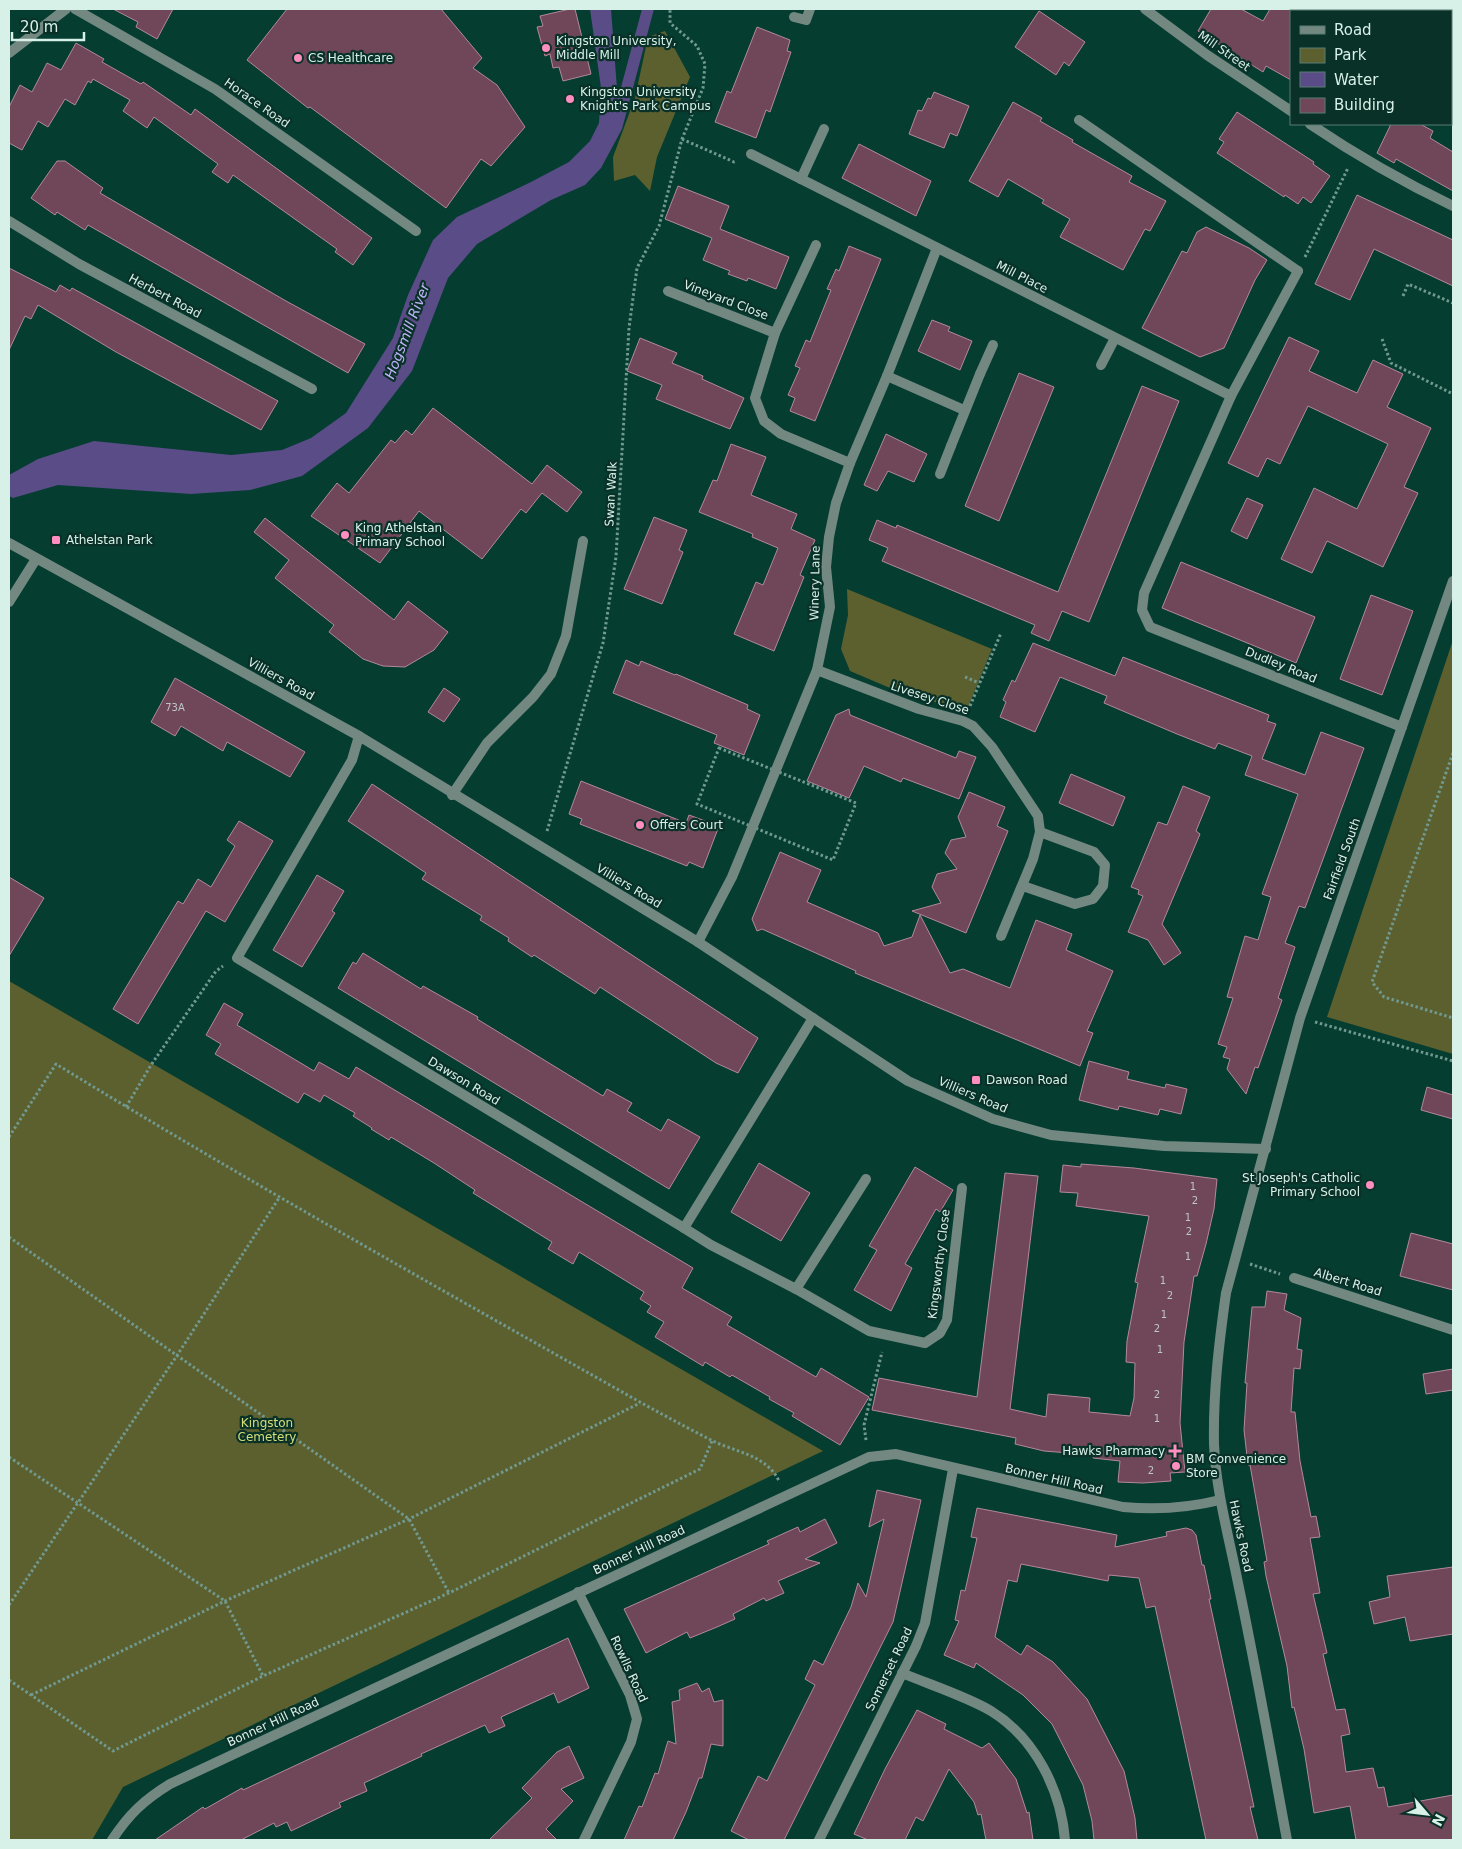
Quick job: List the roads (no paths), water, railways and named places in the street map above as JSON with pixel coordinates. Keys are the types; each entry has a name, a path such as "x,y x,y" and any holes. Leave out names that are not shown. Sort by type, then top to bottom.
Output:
{"street":[{"path":"9,54 66,9"},
{"name":"Horace Road","path":"75,9 215,89 416,231"},
{"path":"794,17 806,20 810,9"},
{"name":"Mill Street","path":"1145,9 1207,55 1290,110"},
{"path":"1079,120 1298,271 1231,396"},
{"path":"1312,125 1355,154 1415,188 1453,206"},
{"path":"801,179 824,129"},
{"name":"Mill Place","path":"751,154 1231,396"},
{"name":"Herbert Road","path":"9,220 80,264 312,389"},
{"name":"Vineyard Close","path":"816,245 776,333 755,398 764,421 781,434 850,463"},
{"name":"Winery Lane","path":"698,942 732,877 754,827 817,670 830,607 826,567 829,537 836,502 937,248"},
{"name":"Vineyard Close","path":"668,291 776,333"},
{"path":"1101,365 1115,338"},
{"path":"940,474 964,410 993,345"},
{"path":"887,376 964,410"},
{"name":"Dudley Road","path":"1231,396 1144,593 1142,610 1150,627 1402,727"},
{"path":"452,794 487,744 533,697 551,674 566,636 583,541"},
{"name":"Villiers Road","path":"9,543 359,736 542,849 698,942 908,1081 993,1119 1051,1135 1164,1146 1266,1149"},
{"path":"9,602 36,559"},
{"name":"Fairfield South","path":"1266,1149 1300,1018 1453,581"},
{"name":"Livesey Close","path":"817,670 918,709 963,721 973,726 992,747 1038,816 1040,832"},
{"name":"Dawson Road","path":"359,736 352,760 236,958 684,1228"},
{"path":"1001,936 1023,886 1040,832 1094,852 1104,865 1104,886 1094,899 1075,904 1023,886"},
{"path":"684,1228 812,1018"},
{"name":"Hawks Road","path":"1266,1149 1225,1302 1214,1396 1214,1446 1220,1500 1238,1582 1287,1840"},
{"path":"796,1289 866,1179"},
{"name":"Kingsworthy Close","path":"684,1228 711,1245 796,1289 869,1331 886,1337 925,1344 940,1333 947,1320 962,1188"},
{"name":"Albert Road","path":"1294,1278 1453,1330"},
{"name":"Bonner Hill Road","path":"112,1840 123,1824 144,1801 170,1784 869,1457 896,1454 953,1469 1123,1507 1151,1509 1202,1505 1220,1500"},
{"name":"Somerset Road","path":"819,1840 925,1624 953,1469"},
{"name":"Rowlls Road","path":"578,1592 630,1695 637,1719 631,1742 584,1840"},
{"path":"902,1674 990,1710 1020,1732 1042,1765 1056,1799 1065,1840"}],"water":[{"name":"Hogsmill River","path":"590,9 611,9 617,89 620,91 642,9 654,9 622,129 601,168 585,185 551,200 477,244 448,278 412,371 368,428 302,476 250,490 191,494 58,485 13,498 9,496 9,475 38,459 94,441 231,455 282,450 311,438 346,413 393,338 408,295 433,240 457,217 569,162 590,141 599,123 601,88"}],"place":[{"name":"Kingston University, Middle Mill","path":"546,48"},
{"name":"CS Healthcare","path":"298,58"},
{"name":"Kingston University Knight's Park Campus","path":"570,99"},
{"name":"King Athelstan Primary School","path":"345,535"},
{"name":"Athelstan Park","path":"56,540"},
{"name":"Offers Court","path":"640,825"},
{"name":"Dawson Road","path":"976,1080"},
{"name":"St Joseph's Catholic Primary School","path":"1370,1185"},
{"name":"Hawks Pharmacy","path":"1175,1451"},
{"name":"BM Convenience Store","path":"1176,1466"}],"park label":[{"name":"Kingston Cemetery","path":"267,1430"}]}
